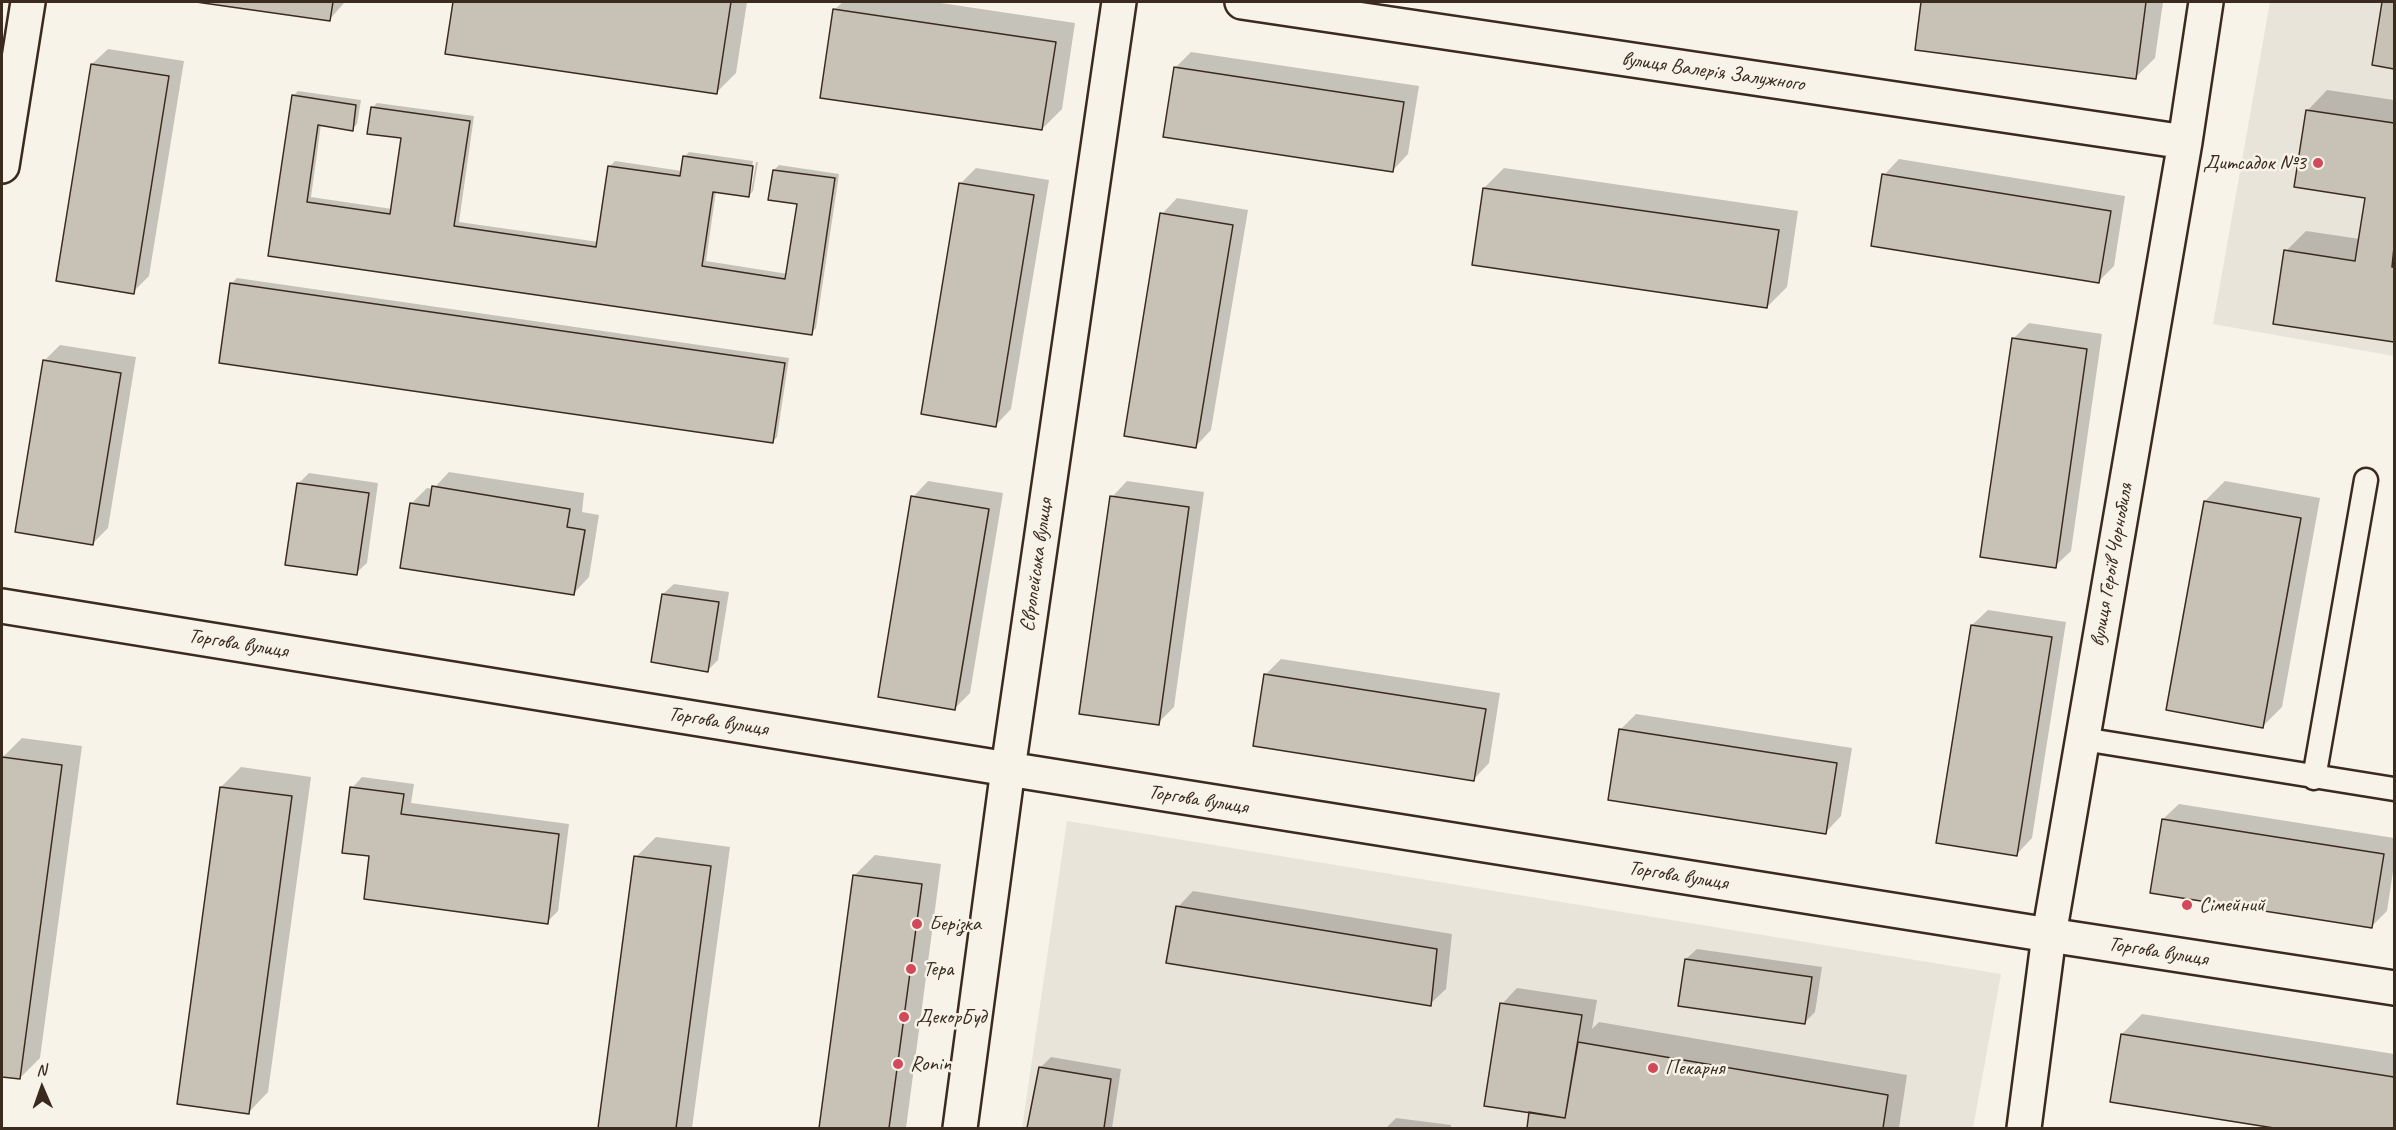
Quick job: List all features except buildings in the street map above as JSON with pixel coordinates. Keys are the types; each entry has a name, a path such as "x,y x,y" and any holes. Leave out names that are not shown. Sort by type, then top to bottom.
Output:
{"street":[{"path":"2,166 28,2"},
{"name":"Європейська вулиця","path":"960,1128 1008,770 1119,2"},
{"name":"вулиця Валерія Залужного","path":"1242,2 2185,142"},
{"name":"вулиця Героїв Чорнобиля","path":"2024,1128 2049,935 2185,142 2206,2"},
{"name":"Торгова вулиця","path":"2,606 1008,770 2394,988"}],"lane":[{"path":"2314,778 2366,480"},
{"path":"2083,739 2314,778 2394,789"}],"shaded area":[{"name":"Дитсадок №3","path":"2270,2 2394,2 2394,356 2213,324"},
{"path":"1067,821 2001,974 1973,1128 1022,1128"}],"place":[{"name":"Дитсадок №3","path":"2318,163"},
{"name":"Сімейний","path":"2187,905"},
{"name":"Берізка","path":"917,924"},
{"name":"Тера","path":"911,969"},
{"name":"ДекорБуд","path":"904,1017"},
{"name":"Ronin","path":"898,1064"},
{"name":"Пекарня","path":"1653,1068"}]}
